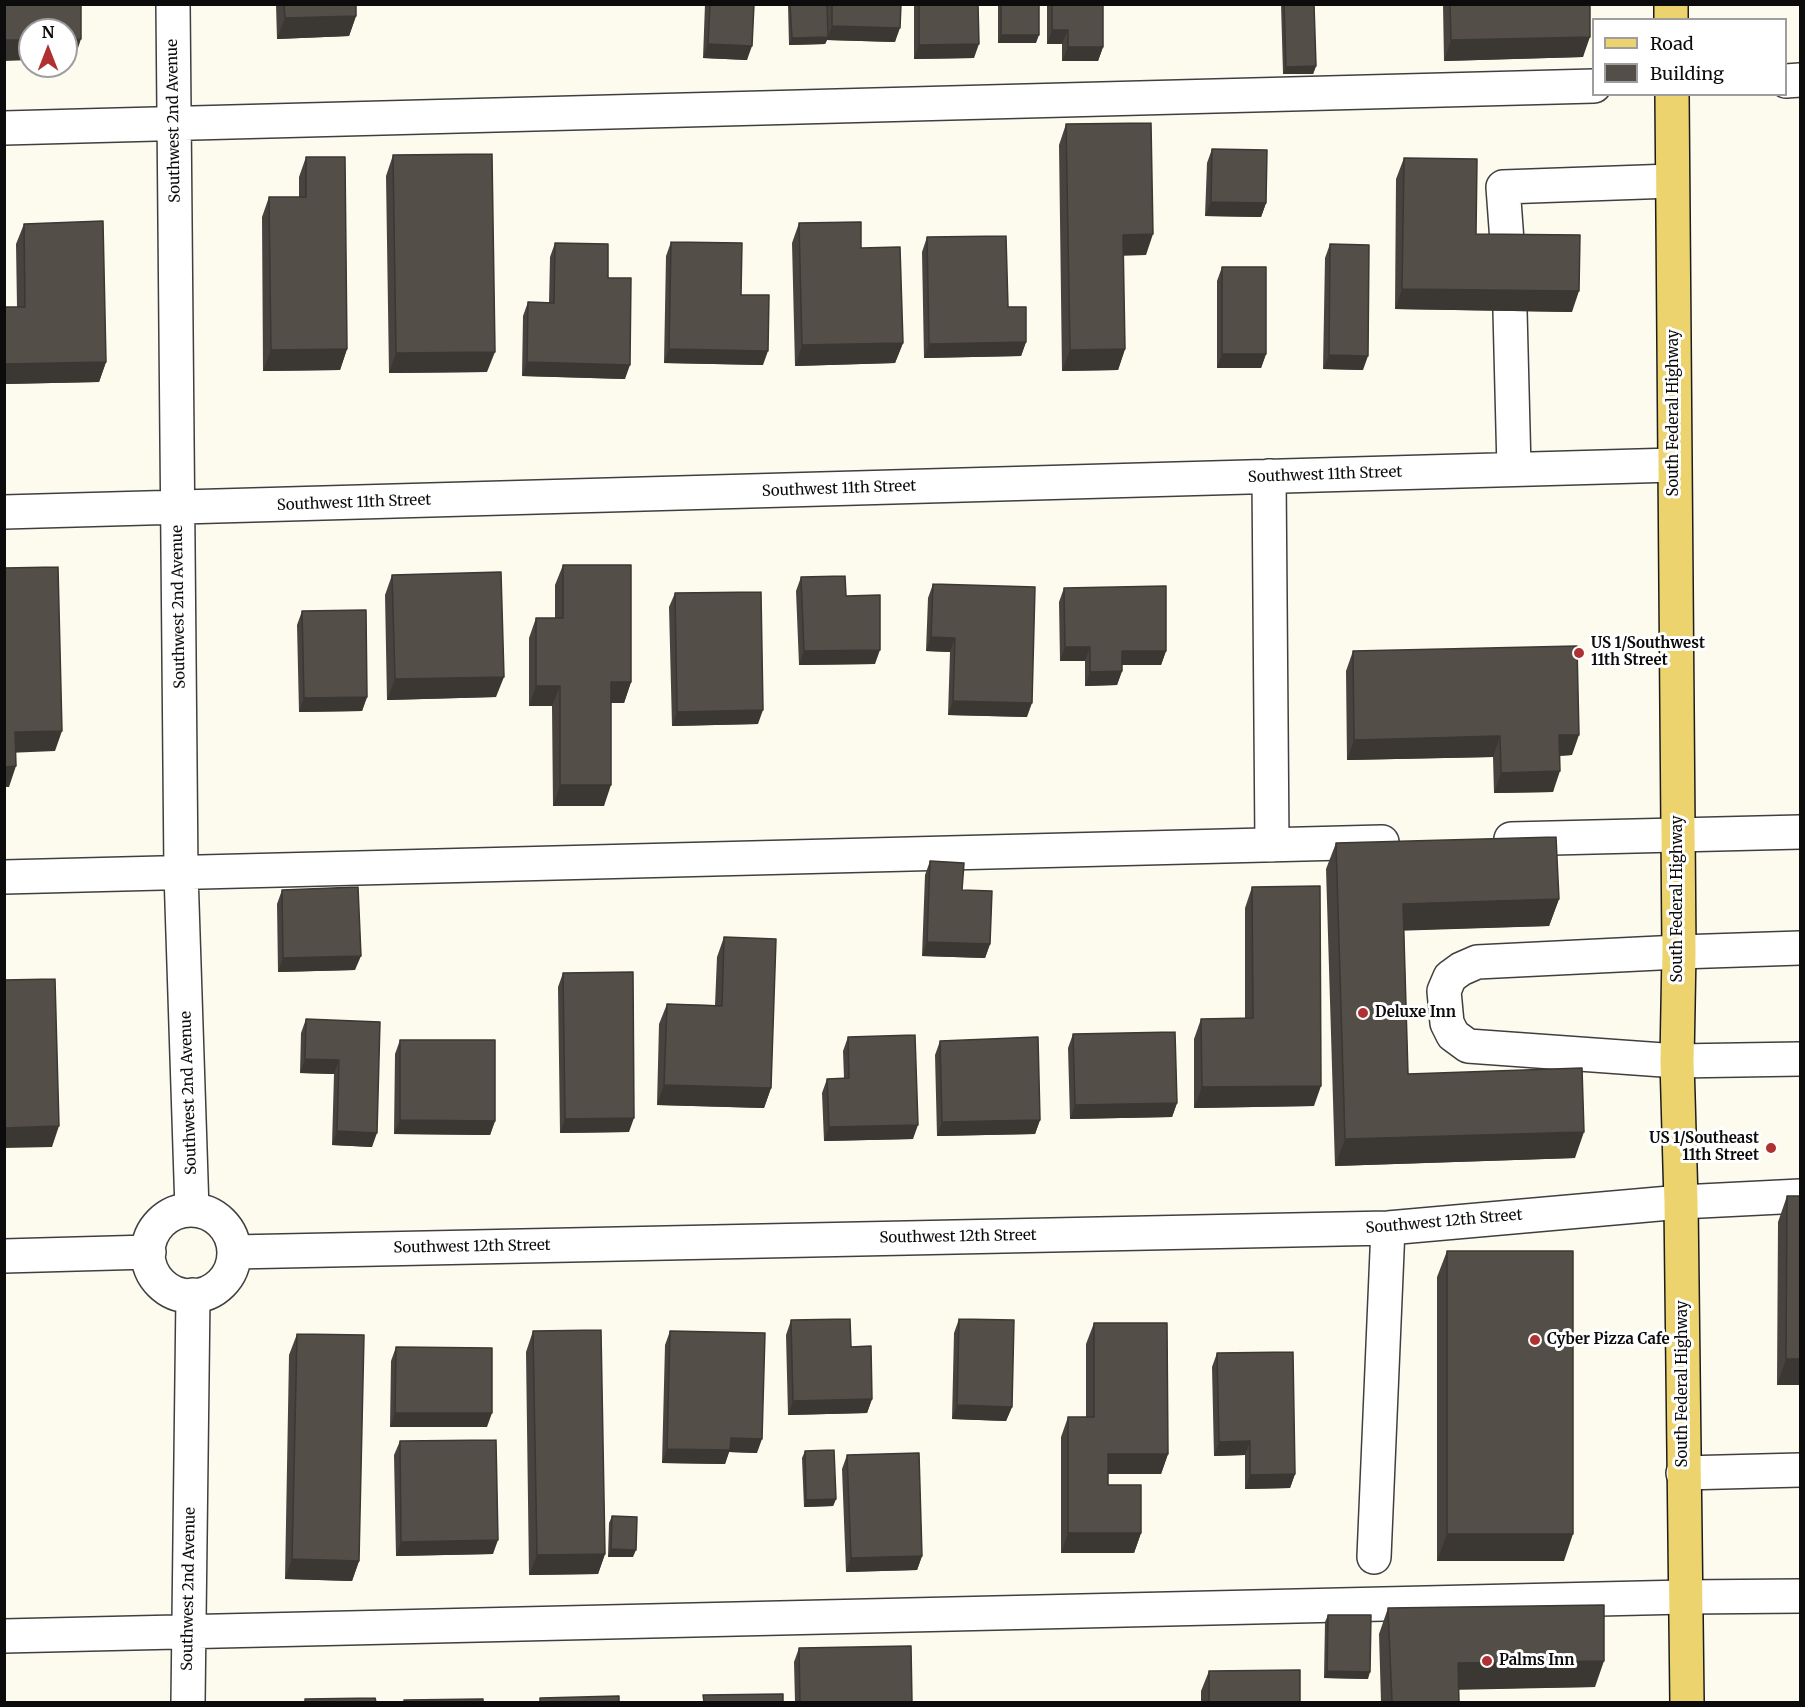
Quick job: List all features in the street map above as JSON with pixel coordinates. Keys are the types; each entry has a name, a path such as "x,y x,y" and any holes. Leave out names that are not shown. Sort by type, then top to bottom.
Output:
{"main road":[{"name":"South Federal Highway","path":"1671,96 1679,952 1677,1061 1681,1202 1687,1702"}],"street":[{"name":"Southwest 2nd Avenue","path":"173,4 181,873 192,1210"},
{"path":"4,128 1592,86"},
{"path":"1509,255 1503,187 1672,181"},
{"path":"1510,311 1514,470"},
{"name":"Southwest 11th Street","path":"4,512 1674,465"},
{"path":"1269,476 1272,845"},
{"path":"1486,840 1800,832"},
{"path":"4,877 1415,841"},
{"path":"1800,948 1477,962 1449,977 1444,991 1447,1023 1453,1035 1468,1046 1677,1061 1800,1059"},
{"name":"Southwest 12th Street","path":"234,1252 1388,1228 1681,1202 1800,1196"},
{"path":"192,1210 207,1213 219,1220 228,1230 234,1252 232,1269 224,1281 213,1290 187,1295 173,1291 162,1283 153,1272 149,1252 155,1229 165,1219 178,1212 192,1210"},
{"path":"1374,1557 1388,1228"},
{"path":"4,1256 149,1252"},
{"name":"Southwest 2nd Avenue","path":"188,1702 187,1632 193,1294"},
{"path":"1683,1473 1800,1470"},
{"path":"4,1636 1685,1596 1800,1596"}],"building":[{"path":"4,4 81,4 81,39 78,39 78,18 18,18 18,40 4,40"},
{"path":"284,4 356,4 356,16 285,18"},
{"path":"710,4 754,4 752,46 708,44"},
{"path":"790,4 827,4 828,37 792,38"},
{"path":"832,4 901,4 900,28 832,26"},
{"path":"919,4 978,4 979,44 919,45"},
{"path":"1001,4 1039,4 1039,35 1001,35"},
{"path":"1052,4 1103,4 1103,47 1068,47 1068,30 1052,30"},
{"path":"1284,4 1314,4 1316,66 1286,67"},
{"path":"1450,4 1590,4 1590,37 1451,40"},
{"path":"1151,123 1153,234 1123,235 1125,349 1070,350 1066,124"},
{"path":"1212,149 1267,150 1266,203 1211,202"},
{"path":"492,154 495,352 396,353 393,155"},
{"path":"306,157 345,157 347,349 271,350 269,197 306,197"},
{"path":"1404,158 1477,159 1476,234 1580,235 1579,291 1402,289"},
{"path":"103,221 106,362 4,364 4,307 25,307 24,224"},
{"path":"861,222 861,248 900,247 903,343 802,345 799,223"},
{"path":"1006,236 1008,307 1026,307 1026,342 929,344 927,237"},
{"path":"671,242 742,243 741,295 769,295 768,351 669,349"},
{"path":"555,243 608,244 608,278 631,278 630,365 527,362 528,302 554,303"},
{"path":"1330,244 1369,245 1368,356 1329,355"},
{"path":"1222,267 1266,267 1266,354 1222,354"},
{"path":"563,565 631,565 631,682 611,682 611,785 560,785 560,686 536,686 536,618 563,618"},
{"path":"58,567 62,731 15,732 16,766 4,767 4,568"},
{"path":"501,572 504,677 395,679 392,575"},
{"path":"845,576 846,596 880,595 880,650 804,651 801,577"},
{"path":"933,584 1035,587 1032,703 953,701 955,638 931,637"},
{"path":"1166,586 1166,651 1122,651 1122,671 1090,672 1090,647 1065,647 1064,588"},
{"path":"761,592 763,710 677,712 675,593"},
{"path":"366,610 367,697 304,698 302,611"},
{"path":"1577,646 1579,735 1559,735 1560,771 1501,773 1500,736 1354,740 1353,651"},
{"name":"Deluxe Inn","path":"1556,837 1559,899 1403,904 1408,1074 1582,1068 1584,1132 1345,1139 1336,843"},
{"path":"930,861 964,863 962,890 992,891 990,944 927,942"},
{"path":"1320,886 1321,1086 1202,1087 1201,1019 1253,1018 1252,887"},
{"path":"358,887 361,956 283,958 282,890"},
{"path":"724,937 776,939 771,1088 664,1085 667,1004 722,1006"},
{"path":"633,972 634,1118 565,1119 563,973"},
{"path":"55,979 59,1126 4,1128 4,980"},
{"path":"306,1019 380,1022 377,1133 337,1131 339,1060 305,1059"},
{"path":"1175,1032 1177,1103 1075,1105 1073,1034"},
{"path":"915,1035 918,1125 829,1127 827,1079 849,1078 848,1037"},
{"path":"1038,1037 1040,1120 942,1122 940,1041"},
{"path":"400,1040 495,1040 495,1121 400,1120"},
{"path":"1787,1196 1800,1196 1800,1359 1786,1359"},
{"path":"1447,1251 1573,1251 1573,1534 1447,1534"},
{"path":"850,1319 851,1347 871,1346 872,1399 793,1401 791,1320"},
{"path":"959,1319 1014,1320 1012,1407 957,1405"},
{"path":"1094,1323 1167,1323 1168,1454 1108,1454 1108,1485 1141,1485 1141,1533 1068,1533 1068,1417 1094,1417"},
{"path":"601,1330 605,1554 537,1555 533,1331"},
{"path":"670,1331 765,1333 762,1439 731,1438 730,1450 667,1449"},
{"path":"297,1334 364,1335 359,1561 292,1559"},
{"path":"396,1347 492,1348 492,1413 395,1413"},
{"path":"1293,1352 1295,1474 1250,1475 1250,1441 1219,1442 1217,1353"},
{"path":"496,1440 498,1540 401,1542 400,1441"},
{"path":"834,1450 836,1499 806,1500 805,1451"},
{"path":"919,1453 922,1556 851,1558 847,1455"},
{"path":"612,1516 637,1517 636,1550 611,1549"},
{"path":"1604,1605 1604,1661 1458,1663 1459,1702 1392,1702 1388,1608"},
{"path":"1328,1615 1371,1615 1370,1672 1327,1671"},
{"path":"911,1646 912,1702 800,1702 799,1648"},
{"path":"1300,1670 1300,1702 1209,1702 1209,1671"},
{"path":"783,1694 783,1702 704,1702 703,1695"},
{"path":"619,1696 619,1702 540,1702 540,1698"},
{"path":"375,1698 376,1702 305,1702 305,1699"},
{"path":"483,1699 483,1702 404,1702 404,1700"}],"place":[{"name":"US 1/Southwest 11th Street","path":"1579,653"},
{"name":"Deluxe Inn","path":"1363,1013"},
{"name":"US 1/Southeast 11th Street","path":"1771,1148"},
{"name":"Cyber Pizza Cafe","path":"1535,1340"},
{"name":"Palms Inn","path":"1487,1661"}]}
